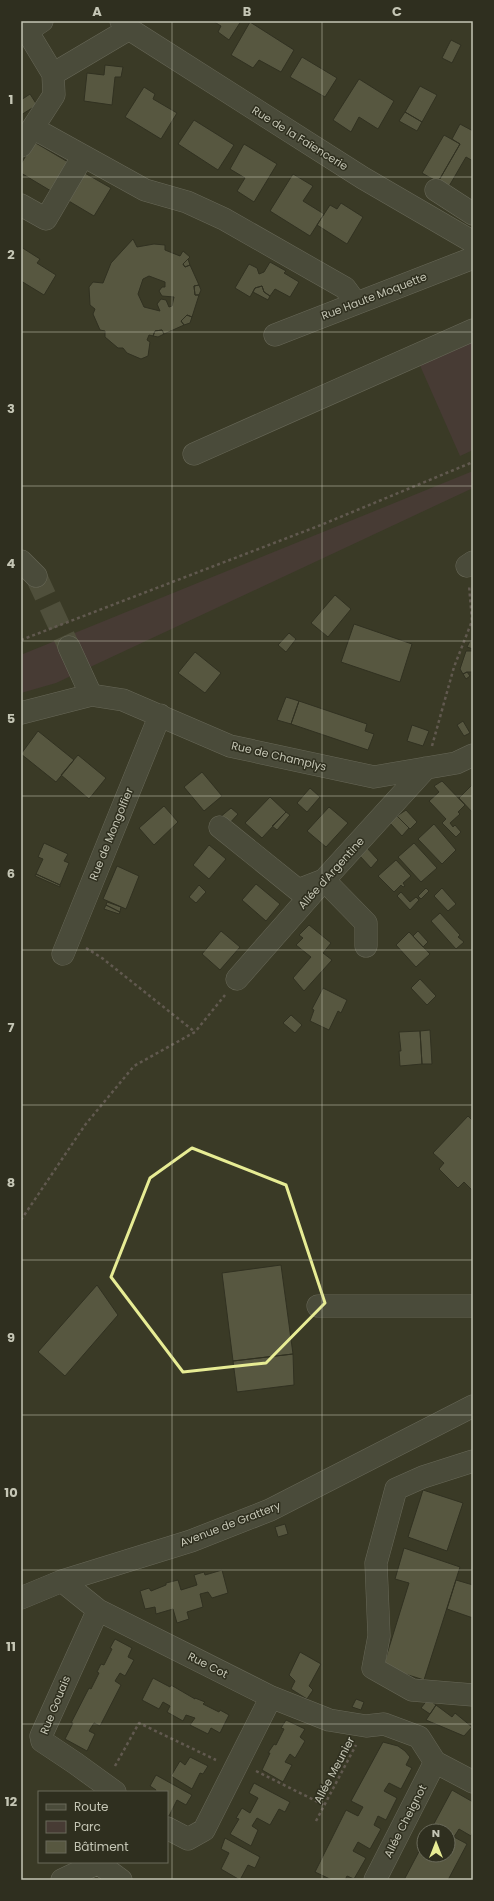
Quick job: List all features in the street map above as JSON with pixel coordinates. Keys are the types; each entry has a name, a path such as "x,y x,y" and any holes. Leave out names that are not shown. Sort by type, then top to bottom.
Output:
{"street":[{"name":"Rue de la Faïencerie","path":"53,74 125,25 363,178 473,242"},
{"path":"21,146 54,95 53,74 30,26"},
{"path":"33,128 145,190 187,202 224,219 345,288 356,303"},
{"path":"21,205 46,219 83,156"},
{"path":"436,190 473,214"},
{"name":"Rue Haute Moquette","path":"275,335 473,258"},
{"path":"194,454 473,330"},
{"path":"69,647 91,695"},
{"name":"Rue de Champlys","path":"21,713 91,695 123,700 160,714 230,746 374,777 456,763 473,755"},
{"name":"Rue de Mongolfier","path":"66,946 160,714"},
{"name":"Allée d'Argentine","path":"237,979 324,880 426,768"},
{"path":"220,827 298,890 324,880 366,923 366,946"},
{"path":"318,1306 473,1306"},
{"name":"Avenue de Grattery","path":"21,1598 62,1581 191,1541 270,1510 473,1406"},
{"path":"473,1462 423,1477 396,1489 376,1563 379,1636 373,1668 412,1690 473,1696"},
{"name":"Rue Cot","path":"62,1581 98,1610 271,1697 329,1720 366,1726 384,1724 419,1737 435,1762"},
{"name":"Rue Gouais","path":"98,1610 41,1736 42,1741 110,1788"},
{"path":"168,1829 188,1839 204,1830 271,1697"},
{"path":"435,1762 473,1782"},
{"name":"Allée Cheignot","path":"375,1880 435,1762"},
{"path":"62,1880 98,1863 121,1880"}],"path":[{"path":"21,640 321,525 473,462"},
{"path":"426,768 454,667 472,621 470,564"},
{"path":"66,946 102,958 195,1032"},
{"path":"21,1220 84,1126 134,1066 195,1032 237,979"},
{"path":"110,1788 139,1723 225,1764 238,1762 324,1805"},
{"name":"Allée Meunier","path":"316,1821 366,1726"}],"highlighted area":[{"path":"192,1148 286,1185 325,1303 266,1363 183,1372 111,1277 150,1178"}],"green space":[{"path":"473,337 473,450 460,456 418,361"},
{"path":"473,471 473,488 56,683 21,693 21,650 23,654"}],"building":[{"path":"213,21 241,21 229,40 218,32 221,26"},
{"path":"250,22 294,50 281,72 259,60 253,68 231,55"},
{"path":"451,40 461,45 452,63 442,58"},
{"path":"302,57 337,78 325,97 290,77"},
{"path":"105,65 123,67 121,77 115,77 112,105 84,101 87,73 104,75"},
{"path":"359,79 394,101 378,129 359,117 351,132 333,120"},
{"path":"420,86 437,95 422,122 405,112"},
{"path":"144,87 155,94 153,99 177,113 161,139 125,117"},
{"path":"30,94 37,105 21,115 21,100"},
{"path":"405,112 422,122 417,131 399,121"},
{"path":"194,120 234,145 218,170 178,144"},
{"path":"460,124 473,131 473,161 466,157 448,188 438,182 460,144 452,139"},
{"path":"444,135 460,144 438,182 422,173"},
{"path":"34,142 68,162 51,191 21,173 21,164"},
{"path":"244,144 277,164 254,202 237,191 245,178 230,169"},
{"path":"83,172 111,188 94,216 67,200"},
{"path":"293,174 313,186 303,201 324,214 310,236 270,211"},
{"path":"341,203 363,217 347,244 317,225 330,205 337,209"},
{"path":"133,239 137,247 154,244 165,245 165,250 180,256 183,251 190,257 183,264 185,267 190,265 199,285 194,286 195,295 199,295 192,317 187,315 181,321 184,325 164,334 162,330 155,331 153,336 149,335 147,340 150,342 148,356 141,359 127,353 123,348 118,348 105,337 105,331 100,330 93,314 95,309 90,305 89,287 93,282 103,283 111,263","holes":["149,276 165,282 165,287 162,287 159,291 162,296 174,297 172,306 169,307 166,300 161,299 157,304 160,311 144,307 138,294 143,279"]},
{"path":"21,247 40,259 37,263 56,275 44,295 21,281"},
{"path":"188,259 190,265 185,267 183,264"},
{"path":"270,262 286,271 284,273 299,282 290,297 275,289 270,296 264,292 262,286 255,288 250,297 235,288 249,264 257,268 259,274 264,272"},
{"path":"199,285 201,290 199,295 195,295 194,286"},
{"path":"262,286 264,292 270,296 268,300 253,292 255,288"},
{"path":"187,315 192,317 190,323 184,325 181,321"},
{"path":"162,330 164,334 158,337 153,336 155,331"},
{"path":"335,595 351,609 328,637 311,623"},
{"path":"354,624 412,644 400,682 341,662"},
{"path":"289,633 296,639 286,652 278,645"},
{"path":"470,641 473,642 473,649 467,647"},
{"path":"466,651 473,651 473,672 463,674 460,669"},
{"path":"195,652 221,673 205,693 178,673"},
{"path":"467,672 470,676 466,679 463,674"},
{"path":"286,697 299,701 291,724 277,720"},
{"path":"299,701 367,724 365,731 374,734 368,750 291,724"},
{"path":"463,721 470,733 464,736 457,725"},
{"path":"412,725 429,731 423,746 407,741"},
{"path":"38,731 74,760 56,782 21,754"},
{"path":"78,755 106,778 89,799 61,775"},
{"path":"202,772 222,796 204,811 184,787"},
{"path":"442,781 465,805 458,812 460,814 450,823 453,827 455,825 461,832 456,837 442,823 446,819 429,801 439,792 434,786"},
{"path":"473,784 473,813 459,798"},
{"path":"310,788 320,797 307,812 297,803"},
{"path":"270,797 286,812 262,838 245,823"},
{"path":"164,806 178,822 154,845 139,828"},
{"path":"329,807 348,823 326,847 307,831"},
{"path":"231,808 238,814 228,825 219,818"},
{"path":"406,810 417,822 410,829 397,816"},
{"path":"286,812 290,815 277,830 272,826"},
{"path":"397,816 409,828 402,836 390,823"},
{"path":"434,824 456,850 442,864 418,839"},
{"path":"44,843 68,854 64,861 69,863 60,885 36,874 43,859 38,857"},
{"path":"414,843 437,868 421,882 398,857"},
{"path":"209,845 226,859 209,879 193,865"},
{"path":"367,848 378,860 371,868 360,856"},
{"path":"396,860 411,876 403,883 405,886 403,887 401,885 394,892 378,876"},
{"path":"117,866 139,876 126,909 103,899"},
{"path":"36,874 60,885 60,887 35,876"},
{"path":"256,884 280,904 266,921 242,900"},
{"path":"199,885 206,892 196,903 189,897"},
{"path":"426,888 429,891 421,899 418,896"},
{"path":"442,888 456,904 448,911 434,896"},
{"path":"401,892 410,902 416,897 419,900 410,910 397,896"},
{"path":"107,902 121,907 120,912 106,905"},
{"path":"106,905 120,912 119,914 104,909"},
{"path":"440,913 460,935 458,937 464,942 456,949 431,921"},
{"path":"309,925 331,943 323,953 332,960 304,991 293,978 311,957 296,945 303,938 299,935"},
{"path":"221,931 240,947 220,970 202,954"},
{"path":"418,931 428,942 423,947 413,936"},
{"path":"409,932 430,954 416,967 396,945"},
{"path":"420,979 436,996 427,1005 411,988"},
{"path":"323,988 347,1000 341,1013 338,1011 329,1030 310,1021 314,1010 312,1009"},
{"path":"291,1015 302,1025 295,1033 283,1023"},
{"path":"430,1030 432,1064 422,1064 420,1031"},
{"path":"420,1031 422,1064 400,1066 399,1051 401,1051 399,1032"},
{"path":"468,1116 473,1121 473,1191 464,1182 458,1188 439,1169 444,1163 433,1153"},
{"path":"281,1265 293,1354 233,1361 222,1273"},
{"path":"97,1285 118,1315 65,1376 38,1352"},
{"path":"293,1354 294,1385 237,1392 233,1361"},
{"path":"423,1490 463,1503 447,1551 408,1537"},
{"path":"285,1524 288,1534 278,1537 275,1527"},
{"path":"404,1548 460,1567 424,1680 383,1667 409,1583 395,1579"},
{"path":"222,1570 228,1593 212,1598 208,1592 200,1594 203,1607 187,1612 189,1619 177,1623 173,1609 156,1614 155,1607 145,1609 140,1591 149,1588 151,1591 166,1585 166,1583 178,1580 181,1590 197,1585 194,1575 204,1572 205,1575"},
{"path":"456,1580 473,1585 473,1618 447,1609"},
{"path":"115,1639 132,1648 128,1657 134,1660 125,1676 120,1673 115,1681 121,1685 100,1726 94,1723 89,1731 95,1734 87,1751 65,1739 73,1723 71,1723 89,1688 91,1689 99,1673 97,1672 101,1664 104,1665 112,1649 110,1648"},
{"path":"300,1652 321,1664 309,1686 313,1690 307,1699 291,1689 295,1681 289,1675"},
{"path":"153,1678 170,1687 171,1685 195,1699 205,1702 203,1704 219,1712 220,1710 229,1715 220,1733 211,1728 208,1734 190,1725 195,1718 186,1715 183,1721 167,1712 170,1706 163,1702 159,1709 142,1700"},
{"path":"356,1699 364,1702 361,1710 352,1707"},
{"path":"428,1699 436,1705 430,1714 421,1708"},
{"path":"436,1705 452,1717 455,1713 472,1727 464,1736 426,1720"},
{"path":"286,1720 305,1729 300,1737 305,1741 295,1758 290,1754 285,1762 292,1765 283,1782 262,1770 270,1753 268,1753 274,1744 276,1745 284,1729 281,1728"},
{"path":"383,1742 398,1746 405,1751 410,1757 406,1765 412,1768 401,1789 389,1783 384,1791 397,1798 386,1820 378,1816 374,1825 381,1829 370,1849 358,1842 353,1851 366,1858 354,1879 347,1876 345,1880 332,1880 315,1872 346,1810 358,1816 363,1807 351,1801"},
{"path":"190,1757 208,1766 203,1774 200,1773 192,1789 171,1776 180,1761 185,1765"},
{"path":"156,1775 192,1795 186,1805 177,1800 169,1816 168,1791 156,1791 150,1786"},
{"path":"254,1783 290,1802 285,1812 279,1809 270,1825 257,1818 252,1826 258,1830 251,1846 230,1834 239,1819 236,1818 242,1808 250,1813 258,1798 249,1793"},
{"path":"452,1790 473,1802 473,1832 471,1836 459,1829 456,1834 456,1823 434,1823"},
{"path":"225,1838 260,1857 255,1868 248,1865 240,1880 221,1869 229,1853 221,1849"},
{"path":"456,1838 467,1844 448,1880 404,1880 416,1857 416,1863 456,1863"}],"tunnel":[{"path":"36,576 69,647"}]}
